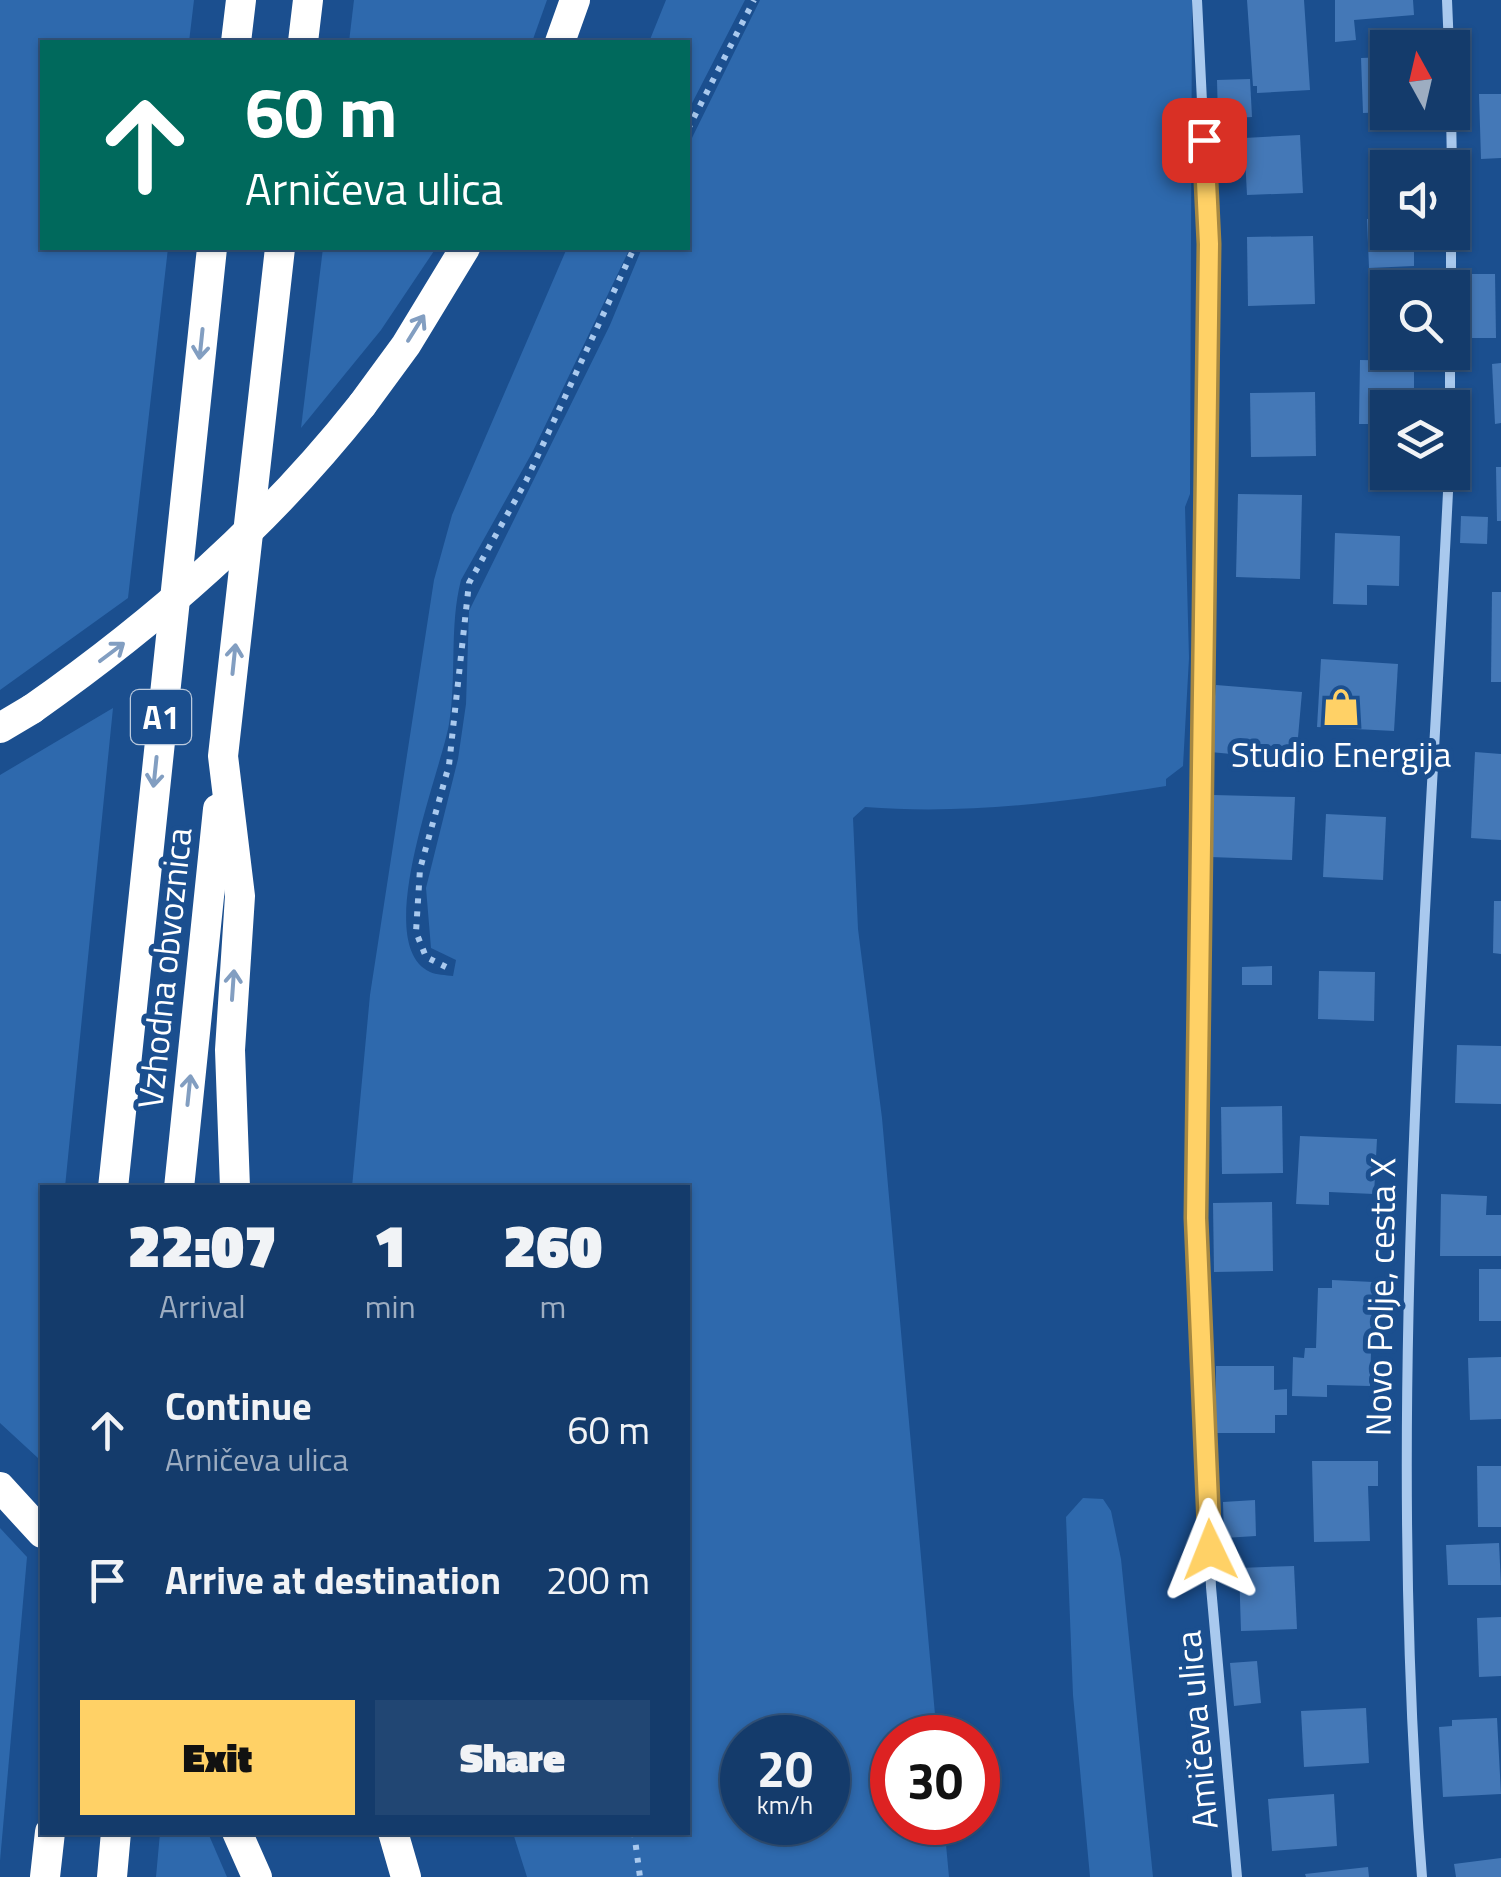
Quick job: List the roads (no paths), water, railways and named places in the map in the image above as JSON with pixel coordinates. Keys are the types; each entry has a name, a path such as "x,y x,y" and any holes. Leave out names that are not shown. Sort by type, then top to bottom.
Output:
{"highway":[{"path":"236,40 241,0"},
{"path":"303,40 308,0"},
{"path":"561,40 575,0"},
{"name":"A1","path":"113,1185 212,250"},
{"name":"A1","path":"223,756 280,250"},
{"path":"0,728 115,651 190,590 259,524 362,405 406,345 464,250"},
{"path":"223,756 240,896 230,1050 235,1185"},
{"name":"Vzhodna obvoznica","path":"179,1185 223,756"},
{"path":"0,1487 40,1531"},
{"path":"45,1877 50,1835"},
{"path":"112,1877 116,1835"},
{"path":"238,1835 256,1877"},
{"path":"394,1835 406,1877"}],"street":[{"name":"Amičeva ulica","path":"1198,0 1209,244 1196,1218 1211,1587 1237,1877"},
{"path":"1447,0 1448,30"},
{"name":"Novo Polje, cesta X","path":"1422,1877 1407,1594 1404,1346 1411,1126 1448,490"}],"place":[{"name":"Studio Energija","path":"1341,707"}]}
